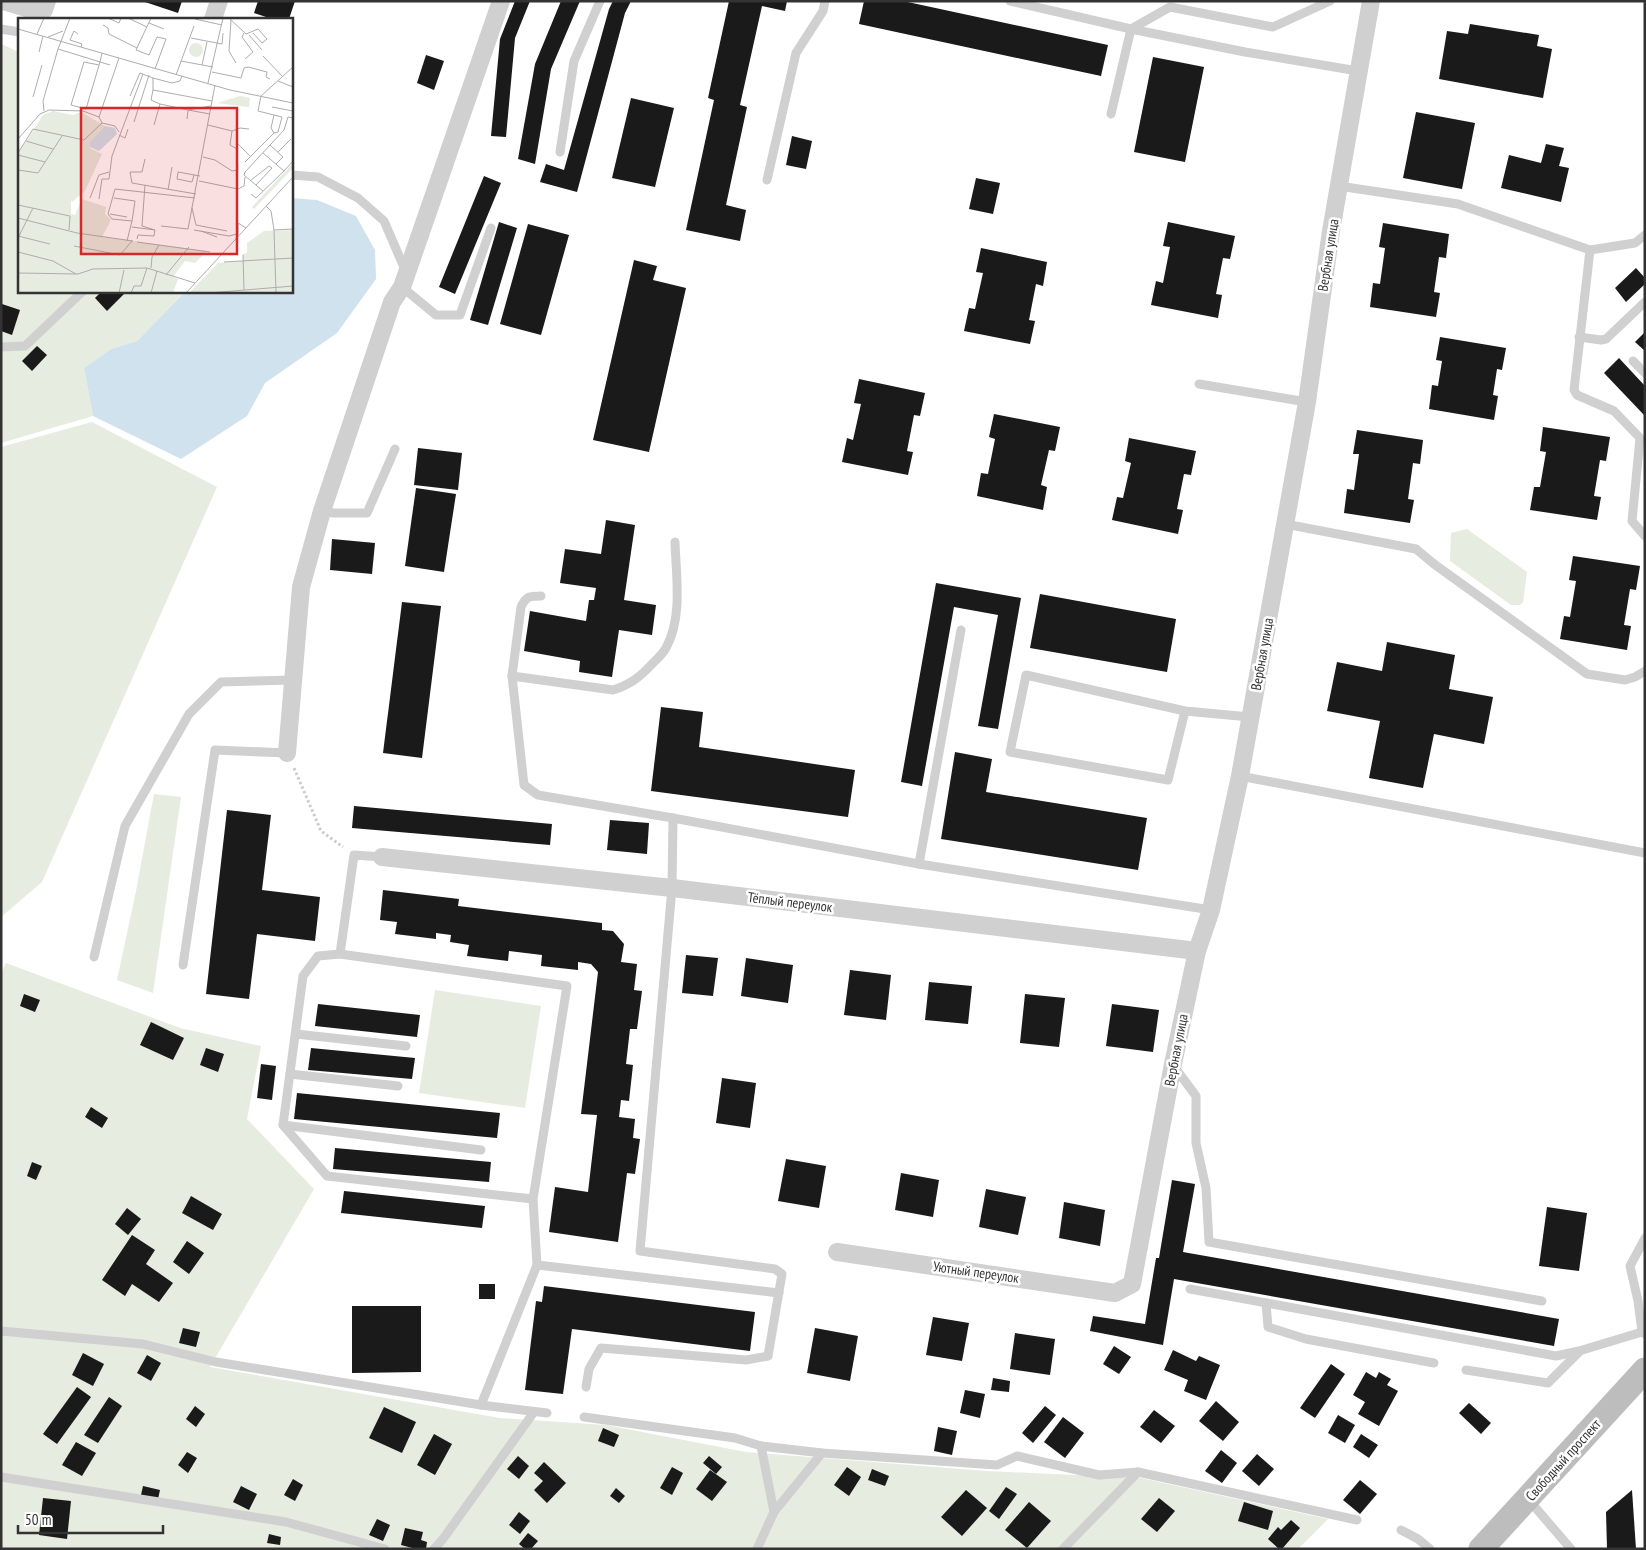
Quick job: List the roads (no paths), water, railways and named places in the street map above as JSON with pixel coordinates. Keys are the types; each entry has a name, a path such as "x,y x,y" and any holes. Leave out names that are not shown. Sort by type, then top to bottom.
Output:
{"main road":[{"name":"Свободный проспект","path":"1481,1549 1645,1370"}],"street":[{"path":"3,1 39,12 44,10 47,1"},
{"path":"213,18 218,1"},
{"path":"287,753 301,587 322,511 392,302 405,280 501,1"},
{"name":"Вербная улица","path":"1116,1293 1132,1284 1173,1064 1197,952 1211,910 1240,776 1307,402 1339,186 1371,1"},
{"name":"Тёплый переулок","path":"382,857 672,888 1197,952"},
{"name":"Уютный переулок","path":"837,1252 1116,1293"}],"lane":[{"path":"560,152 574,61 600,1"},
{"path":"767,180 796,53 823,10 824,1"},
{"path":"1010,1 1130,29 1245,52 1358,71"},
{"path":"1111,114 1130,29 1170,7 1273,27 1330,1"},
{"path":"1,28 18,32"},
{"path":"292,175 318,177 358,198 384,220 405,280 436,315 460,315 491,228"},
{"path":"1339,186 1458,204 1590,250 1635,242 1645,235"},
{"path":"1590,250 1574,386 1576,395 1614,412 1640,438 1632,521 1645,536"},
{"path":"1,347 26,346 82,292"},
{"path":"1580,337 1606,339 1645,302"},
{"path":"1633,361 1645,373"},
{"path":"1199,384 1307,402"},
{"path":"322,511 333,513 367,513 395,449"},
{"path":"1285,524 1416,549 1587,674 1625,680 1635,677 1645,670"},
{"path":"512,676 612,690 639,678 665,650 672,634 677,612 675,542"},
{"path":"542,596 530,596 524,599 521,607 512,676 524,786 538,795 919,864 1211,910"},
{"path":"919,864 961,630"},
{"path":"1185,711 1168,780 1010,752 1026,675 1185,711 1250,716"},
{"path":"94,957 125,826 189,714 221,682 293,680"},
{"path":"183,965 215,750 287,753"},
{"path":"1240,776 1645,853"},
{"path":"586,1387 589,1369 601,1348 746,1360 768,1356 782,1274 775,1268 640,1251 672,888 673,818"},
{"path":"340,954 354,855 382,857"},
{"path":"480,1405 537,1265 533,1199 567,986 340,954 318,956 303,976 283,1125 326,1176 533,1199"},
{"path":"296,1034 406,1046"},
{"path":"1173,1064 1196,1096 1196,1143 1206,1188 1209,1242 1542,1300"},
{"path":"290,1074 398,1086"},
{"path":"283,1125 481,1150"},
{"path":"1190,1289 1556,1356 1643,1333 1630,1266 1645,1238"},
{"path":"537,1265 779,1293"},
{"path":"1266,1304 1268,1327 1306,1339 1434,1363"},
{"path":"1,1331 143,1344 216,1362 480,1405 548,1412"},
{"path":"1466,1370 1548,1383 1579,1351"},
{"path":"434,1549 534,1412"},
{"path":"584,1417 735,1438 761,1446 822,1453 997,1465 1017,1456 1099,1475 1138,1472 1357,1520"},
{"path":"761,1446 774,1512"},
{"path":"757,1549 774,1512 822,1453"},
{"path":"1063,1549 1138,1472"},
{"path":"1,1477 286,1522 385,1549"},
{"path":"1528,1499 1571,1549"},
{"path":"1402,1530 1418,1539 1430,1549"}],"water":[{"path":"292,198 317,200 356,216 375,250 376,279 337,333 265,383 247,416 181,459 93,416 84,368 111,349 137,341 185,292 292,292"}]}
